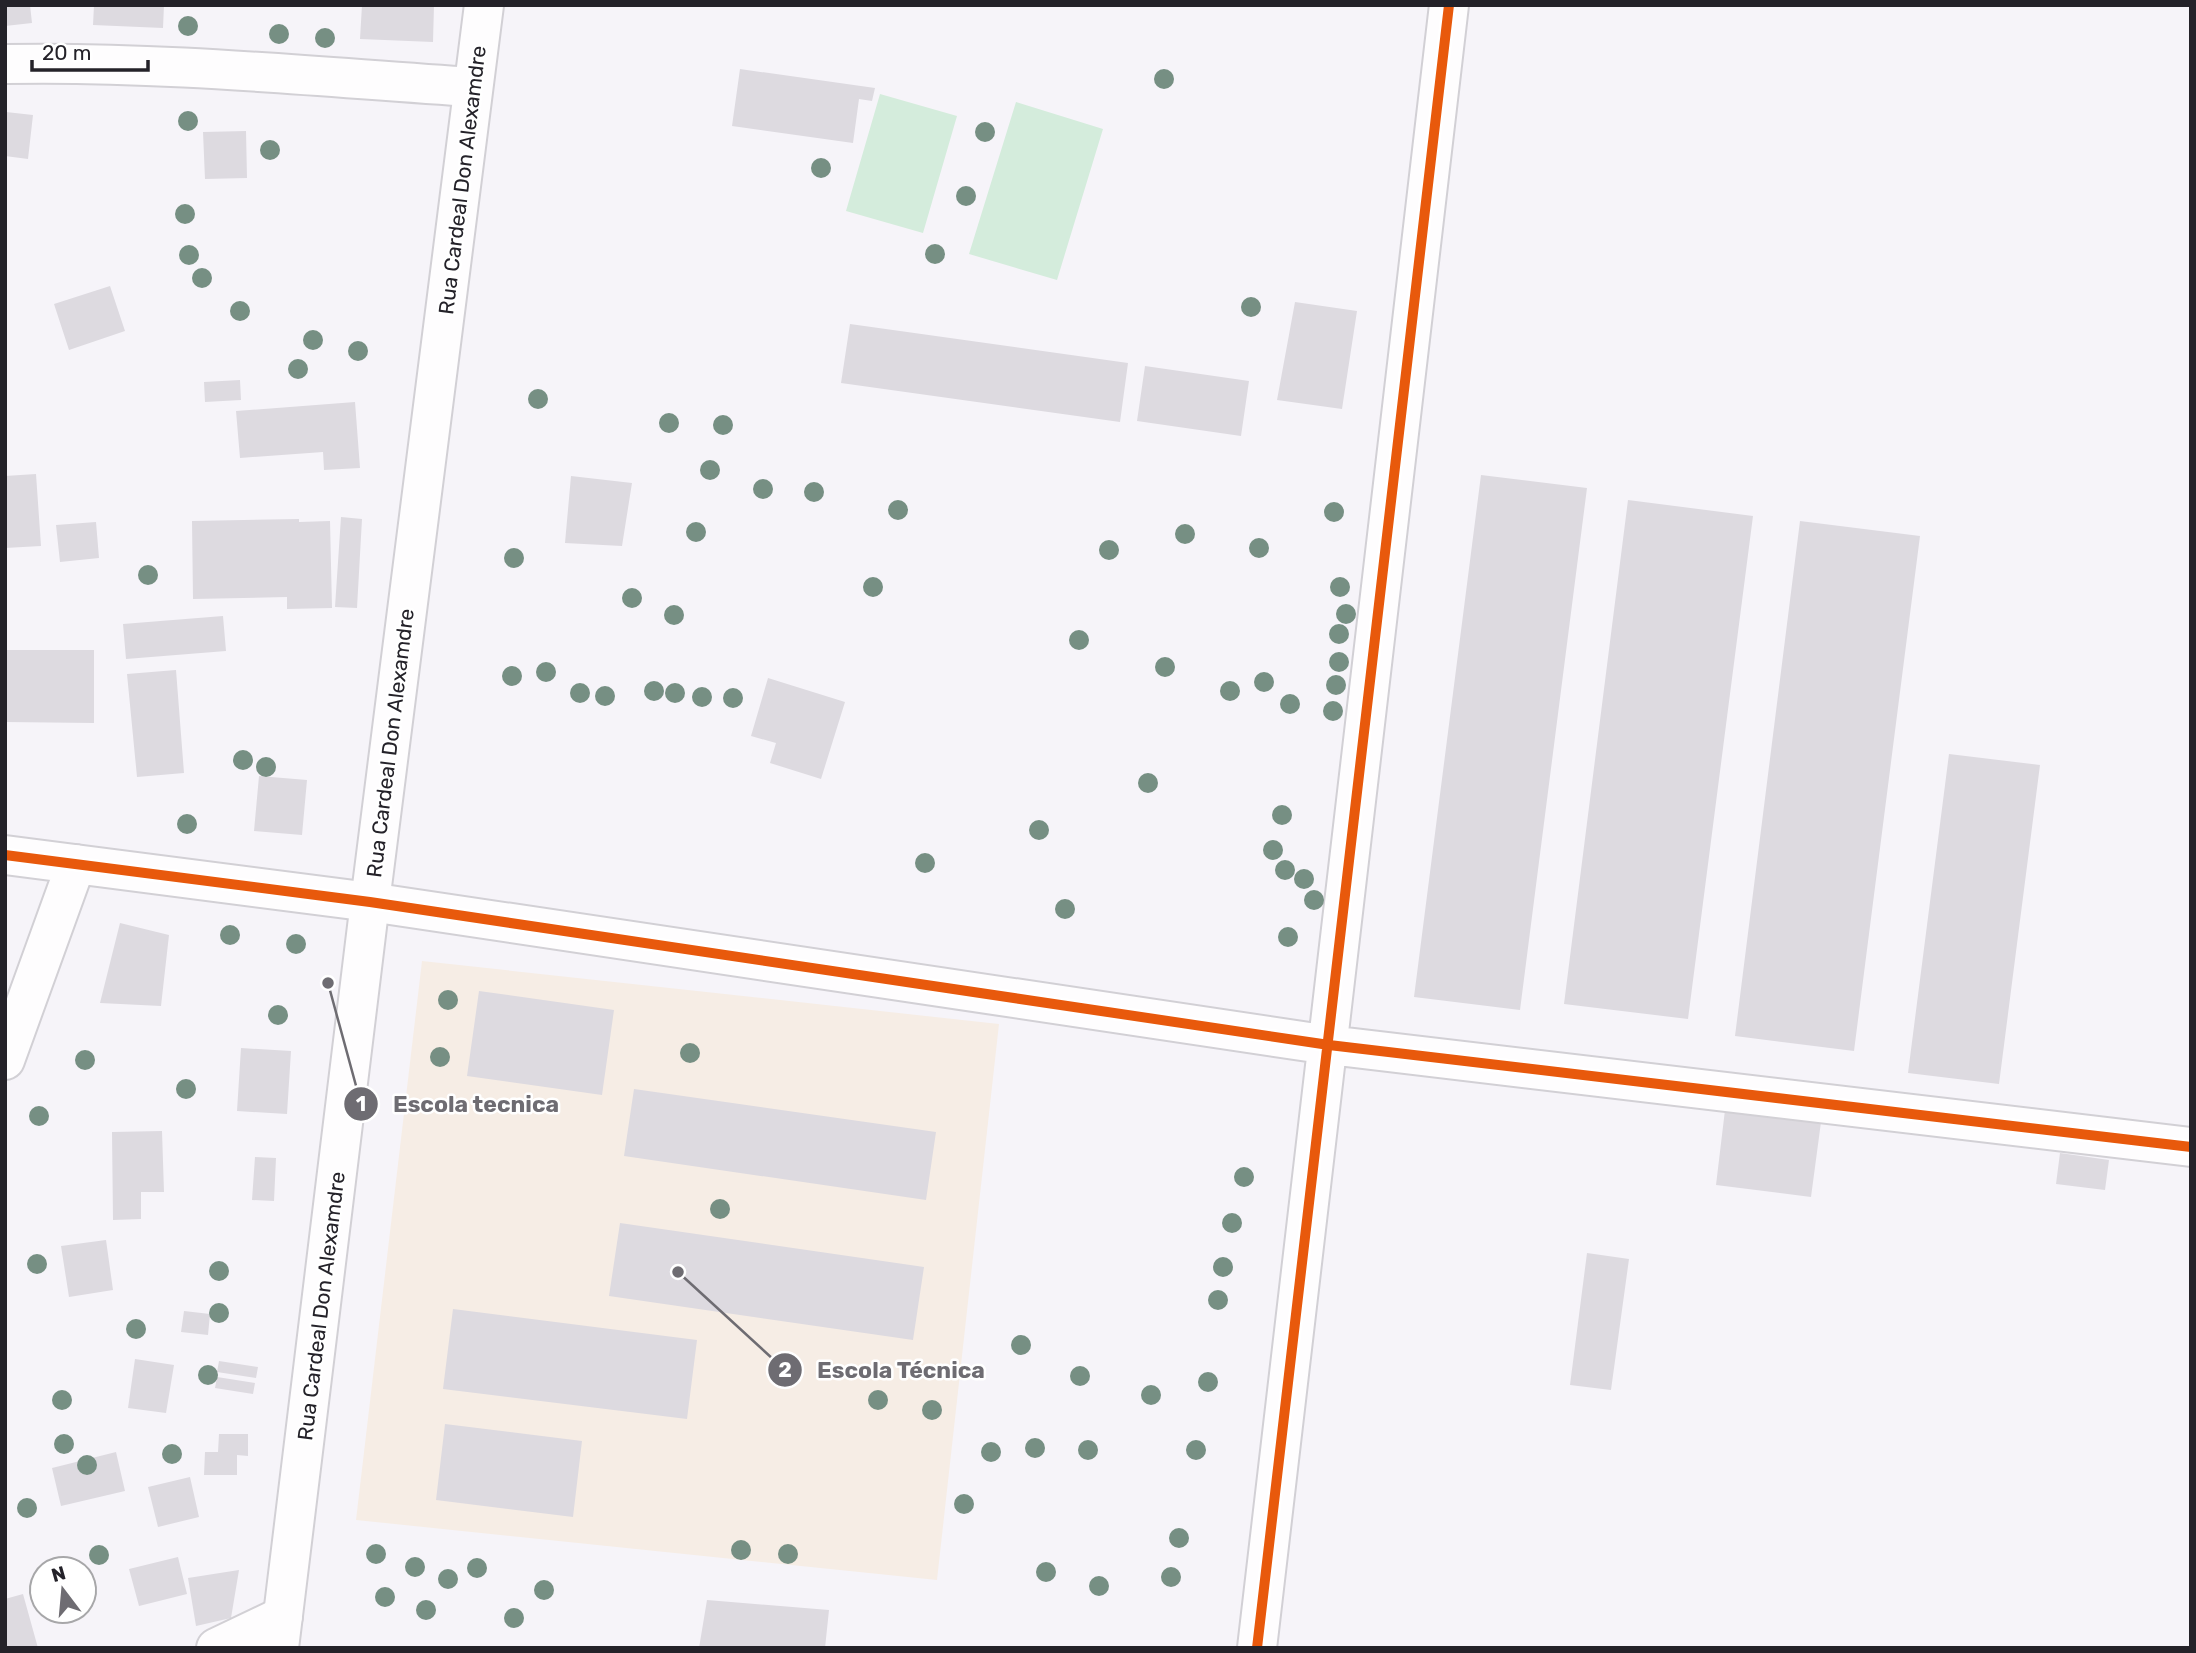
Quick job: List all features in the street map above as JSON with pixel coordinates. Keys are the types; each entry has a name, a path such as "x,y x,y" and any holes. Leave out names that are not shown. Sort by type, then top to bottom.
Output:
{"street":[{"name":"Rua Cardeal Don Alexamdre","path":"281,1632 484,5"},
{"path":"1257,1648 1449,5"},
{"path":"5,64 225,71 473,87"},
{"path":"5,855 370,902 1329,1045 2191,1147"},
{"path":"5,1060 76,864"},
{"path":"216,1648 281,1632"}],"shaded area":[{"path":"422,961 999,1024 937,1580 356,1520"}],"green space":[{"path":"880,94 957,116 923,233 846,211"},
{"path":"1016,102 1103,129 1057,280 969,254"}],"building":[{"path":"5,5 30,5 32,23 5,26"},
{"path":"94,5 164,5 163,28 93,25"},
{"path":"362,5 434,5 433,42 360,39"},
{"path":"740,69 875,88 872,101 859,99 853,143 732,126"},
{"path":"6,112 33,115 28,159 5,156"},
{"path":"246,131 247,178 205,179 203,132"},
{"path":"110,286 125,331 69,350 54,304"},
{"path":"1295,302 1357,311 1342,409 1277,400"},
{"path":"850,324 1128,363 1120,422 841,383"},
{"path":"1145,366 1249,381 1241,436 1137,421"},
{"path":"240,380 241,400 205,402 204,382"},
{"path":"355,402 360,468 324,470 323,452 240,458 236,411"},
{"path":"36,474 41,546 5,548 5,476"},
{"path":"1481,475 1587,488 1520,1010 1414,997"},
{"path":"571,476 632,483 622,546 565,543"},
{"path":"1628,500 1753,516 1688,1019 1564,1004"},
{"path":"341,517 362,519 357,608 335,607"},
{"path":"299,519 299,522 330,521 332,608 287,609 287,597 193,599 192,521"},
{"path":"1800,521 1920,536 1854,1051 1735,1036"},
{"path":"96,522 99,558 60,562 56,525"},
{"path":"223,616 226,651 126,659 123,624"},
{"path":"5,650 94,650 94,723 5,722"},
{"path":"176,670 184,773 137,777 127,674"},
{"path":"768,678 845,702 821,779 770,763 776,743 751,736"},
{"path":"1949,754 2040,765 1999,1084 1908,1073"},
{"path":"259,776 307,780 302,835 254,831"},
{"path":"120,923 169,935 161,1006 100,1003"},
{"path":"479,991 614,1010 602,1095 467,1076"},
{"path":"241,1048 291,1051 287,1114 237,1111"},
{"path":"634,1089 936,1132 926,1200 624,1156"},
{"path":"1725,1110 1821,1122 1811,1197 1716,1185"},
{"path":"162,1131 164,1192 141,1192 141,1219 113,1220 112,1132"},
{"path":"2060,1153 2109,1160 2105,1190 2056,1184"},
{"path":"255,1157 276,1158 274,1201 252,1200"},
{"path":"620,1223 924,1267 913,1340 609,1296"},
{"path":"106,1240 113,1290 69,1297 61,1246"},
{"path":"1587,1253 1629,1259 1611,1390 1570,1385"},
{"path":"453,1309 697,1340 687,1419 443,1389"},
{"path":"184,1311 210,1314 208,1335 181,1332"},
{"path":"135,1359 174,1365 166,1413 128,1408"},
{"path":"219,1361 258,1367 256,1378 217,1372"},
{"path":"217,1377 255,1383 253,1394 215,1388"},
{"path":"445,1424 582,1441 573,1517 436,1500"},
{"path":"219,1434 248,1434 248,1456 237,1455 237,1475 204,1475 205,1452 218,1452"},
{"path":"116,1452 125,1491 61,1506 52,1468"},
{"path":"190,1477 199,1517 158,1527 148,1487"},
{"path":"178,1557 187,1594 139,1606 129,1569"},
{"path":"239,1570 231,1618 196,1626 188,1578"},
{"path":"23,1594 28,1625 32,1625 38,1648 5,1648 5,1599"},
{"path":"707,1600 829,1610 825,1648 699,1648"}],"cycle path":[{"path":"1257,1648 1449,5"},
{"path":"5,855 370,902 1329,1045 2191,1147"}],"place":[{"name":"Escola tecnica","path":"328,983"},
{"name":"Escola Técnica","path":"678,1272"}]}
